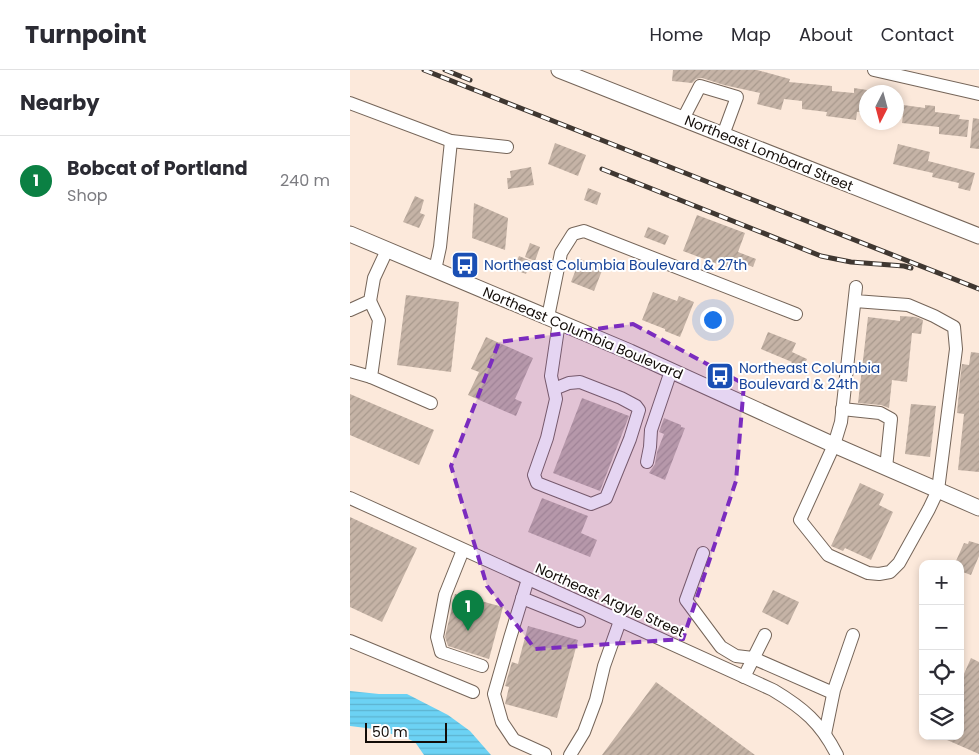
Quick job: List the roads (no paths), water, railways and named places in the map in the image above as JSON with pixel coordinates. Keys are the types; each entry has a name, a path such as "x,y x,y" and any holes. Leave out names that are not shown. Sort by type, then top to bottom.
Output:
{"main road":[{"name":"Northeast Lombard Street","path":"559,70 979,236"},
{"name":"Northeast Columbia Boulevard","path":"350,234 554,319 979,508"}],"street":[{"path":"874,70 979,94"},
{"path":"683,119 700,86 737,97 724,135"},
{"path":"350,103 451,141 507,147"},
{"path":"434,270 440,247 451,141"},
{"path":"554,389 569,383 580,382 621,398 636,406 639,410 630,439 606,498 591,504 536,483 534,476 547,438 556,399 551,376 560,253 573,234 584,231 796,314"},
{"path":"371,377 379,320 370,301 374,278 387,250"},
{"path":"855,301 908,305 934,316 954,328 956,350 938,490 899,563 890,572 879,574 868,572 828,555 800,520 834,445 840,422 856,287"},
{"path":"350,310 370,301"},
{"path":"350,371 371,377 431,403"},
{"path":"647,462 651,430 671,371"},
{"path":"842,409 880,413 891,419 886,468"},
{"name":"Northeast Argyle Street","path":"350,498 773,690 794,702 808,714 830,741 837,755"},
{"path":"464,550 445,595 437,637 441,652 482,666"},
{"path":"703,553 686,600 721,647 736,656 753,658 833,693"},
{"path":"528,579 494,694 502,722 514,740 545,754"},
{"path":"551,610 558,593"},
{"path":"522,598 579,621"},
{"path":"570,755 584,732 596,700 604,666 620,621"},
{"path":"744,677 765,635"},
{"path":"825,734 833,693 853,636"},
{"path":"350,642 473,692"}],"water":[{"path":"350,691 407,694 448,715 470,731 491,755 424,755 415,742 406,738 374,729 350,726"}],"railway":[{"path":"424,70 979,289"},
{"path":"445,70 470,80"},
{"path":"602,169 821,256 851,262 911,268"}],"place":[{"name":"Northeast Columbia Boulevard & 27th","path":"465,265"},
{"name":"Northeast Columbia Boulevard & 24th","path":"720,376"},
{"name":"Bobcat of Portland","path":"468,631"}]}
